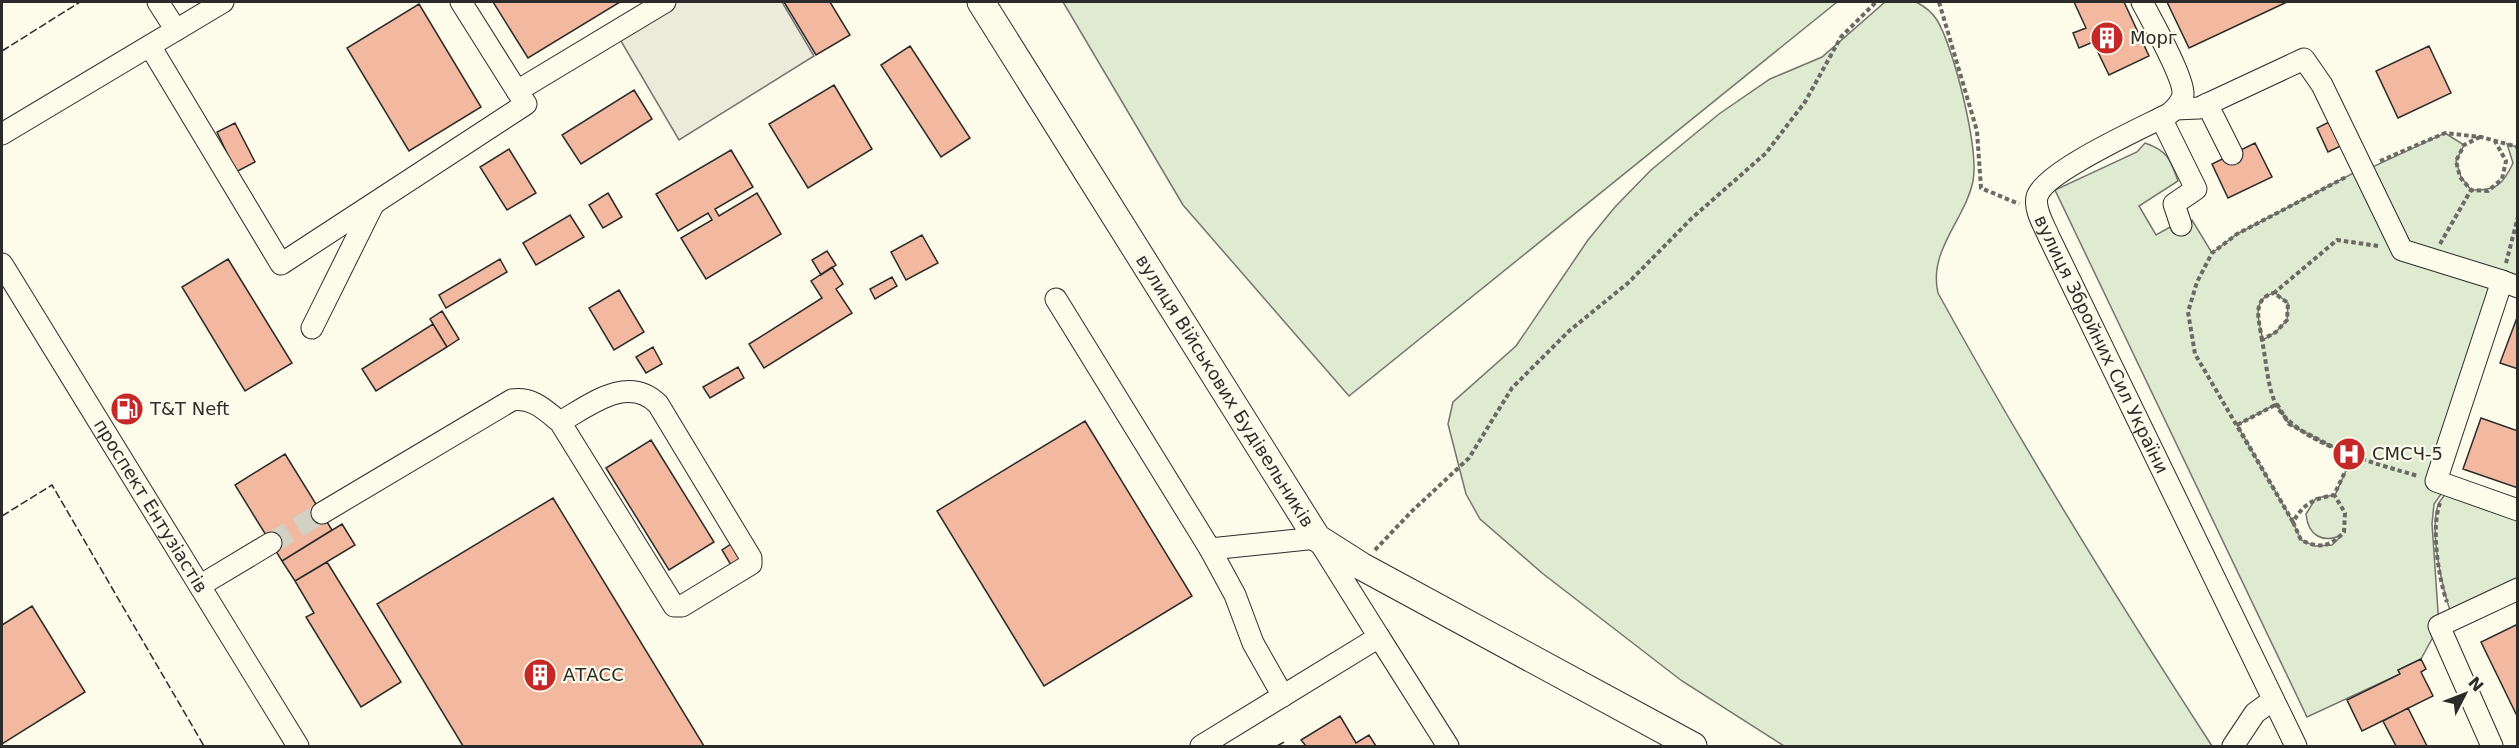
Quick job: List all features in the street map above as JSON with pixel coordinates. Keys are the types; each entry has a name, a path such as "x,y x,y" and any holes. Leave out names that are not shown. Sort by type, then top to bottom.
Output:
{"main road":[{"name":"вулиця Військових Будівельників","path":"981,2 1317,538 1361,566 1693,747"}],"street":[{"path":"158,2 176,30"},
{"path":"2,134 223,2"},
{"path":"150,46 281,264 526,104 461,2"},
{"path":"517,91 665,2"},
{"path":"2142,2 2181,85 2182,95 2168,114"},
{"path":"2168,114 2199,108 2304,59 2322,85 2402,250 2510,284 2444,484 2517,510"},
{"path":"2207,104 2232,154"},
{"path":"2168,114 2196,189 2174,204 2181,225"},
{"name":"вулиця Збройних Сил України","path":"2168,114 2079,161 2048,181 2037,195 2038,212 2296,747"},
{"path":"312,328 374,204"},
{"name":"проспект Ентузіастів","path":"2,264 201,585 298,747"},
{"path":"1056,299 1210,549 1235,595 1253,644 1283,696"},
{"path":"322,513 512,400 521,399 538,404 560,422 674,606 682,606 751,564 751,558 653,399 640,392 609,394 560,422"},
{"path":"1210,549 1317,538 1448,747"},
{"path":"201,585 271,543"},
{"path":"2486,742 2439,626 2517,589"},
{"path":"1201,747 1379,637"},
{"path":"2233,747 2254,713 2273,700"}],"path":[{"path":"1361,566 1411,512 1469,458 1512,388 1569,331 1628,283 1692,218 1766,153 1801,108 1841,37 1876,2"},
{"path":"1939,2 1967,90 1977,131 1981,188 2038,212"},
{"path":"2334,495 2345,513 2344,532 2332,545 2315,546 2301,540 2293,522 2195,354 2188,312 2197,282 2212,253 2237,234 2363,168 2445,133 2481,136 2517,147"},
{"path":"2481,136 2464,145 2456,161 2460,177 2471,190 2488,191 2502,179 2506,161 2494,141"},
{"path":"2430,259 2471,190"},
{"path":"2510,284 2517,217"},
{"path":"2402,250 2337,240 2274,293 2264,298 2257,312 2277,404 2289,424 2352,457 2444,484 2438,505 2437,542 2441,587 2453,619"},
{"path":"2262,340 2276,332 2288,320 2288,303 2274,293"},
{"path":"2237,425 2277,404"},
{"path":"2334,495 2352,457"},
{"path":"2293,522 2302,507 2316,498 2334,495"}],"green space":[{"path":"1063,2 1837,2 1349,396 1183,205"},
{"path":"1885,2 1916,2 1933,14 1951,52 1969,123 1974,166 1973,181 1969,195 1938,263 1936,277 1938,293 2071,522 2212,746 1784,746 1682,681 1542,573 1480,519 1466,494 1448,424 1453,402 1516,346 1588,240 1615,207 1651,170 1719,114 1770,79 1822,57"},
{"path":"2445,133 2464,145 2456,161 2461,177 2471,190 2493,188 2498,185 2506,177 2513,163 2507,144 2517,147 2517,279 2405,246 2368,169"},
{"path":"2145,143 2159,149 2170,161 2178,181 2139,206 2156,235 2172,226 2175,231 2192,220 2212,253 2237,234 2363,168 2402,250 2502,281 2444,490 2434,504 2432,524 2439,626 2421,659 2398,670 2400,674 2307,717 2055,190 2137,152","holes":["2275,293 2288,303 2287,320 2276,332 2263,340 2258,319 2259,306 2262,300","2276,404 2289,424 2352,457 2335,495 2316,498 2306,514 2307,521 2317,536 2335,538 2342,535 2332,545 2315,546 2301,540 2237,425"]},
{"path":"2452,486 2517,510 2517,589 2453,619 2441,579 2435,531 2438,505"}],"shaded area":[{"path":"675,2 782,2 814,56 679,140 618,36"}],"building":[{"path":"493,2 620,2 528,58"},
{"path":"784,2 830,2 850,35 816,55"},
{"name":"Морг","path":"2074,2 2124,2 2149,56 2109,75 2093,42 2079,48 2073,33 2086,28"},
{"name":"Морг","path":"2167,2 2287,2 2189,48"},
{"path":"419,4 481,107 409,151 347,48"},
{"path":"910,46 970,138 941,157 881,65"},
{"path":"2429,46 2451,93 2398,118 2376,71"},
{"path":"834,85 872,149 808,188 769,124"},
{"path":"634,90 652,119 581,164 562,135"},
{"path":"2333,120 2345,144 2328,152 2317,128"},
{"path":"235,123 255,162 236,172 217,132"},
{"path":"2255,143 2272,177 2228,198 2212,164"},
{"path":"509,149 536,193 507,210 480,167"},
{"path":"731,150 753,187 715,209 719,216 757,193 781,234 706,279 681,238 712,220 708,213 678,231 656,194"},
{"path":"608,193 622,217 603,228 589,205"},
{"path":"570,215 584,237 536,265 523,243"},
{"path":"922,235 938,263 906,280 891,252"},
{"path":"827,251 836,265 821,275 812,260"},
{"path":"228,259 292,363 245,391 182,287"},
{"path":"500,259 507,272 446,308 439,295"},
{"path":"832,267 843,284 836,289 852,313 764,368 749,344 822,298 811,281"},
{"path":"892,277 897,286 875,299 870,289"},
{"path":"619,290 644,332 614,350 589,308"},
{"path":"442,311 459,339 447,347 430,319"},
{"path":"2518,315 2518,369 2500,363"},
{"path":"433,324 447,347 376,391 362,369"},
{"path":"653,347 662,364 646,373 636,357"},
{"path":"738,367 744,378 710,398 703,387"},
{"name":"T&T Neft","path":"125,393 139,417 129,423 115,400"},
{"path":"2481,418 2518,431 2518,488 2463,469"},
{"path":"1085,421 1192,596 1044,686 937,511"},
{"path":"651,440 714,542 669,570 606,468"},
{"path":"285,454 332,530 282,561 235,485"},
{"name":"АТАСС","path":"553,498 704,746 463,746 377,604"},
{"path":"342,524 355,545 295,581 282,561"},
{"path":"734,542 743,557 731,565 722,550"},
{"path":"327,562 401,682 361,707 306,617 314,613 295,581"},
{"path":"32,606 85,692 2,744 2,625"},
{"path":"2518,624 2518,718 2481,642"},
{"path":"2421,659 2426,669 2421,672 2433,696 2362,731 2347,700 2400,674 2398,670"},
{"path":"2408,708 2427,746 2396,746 2383,721"},
{"path":"1340,716 1356,743 1369,735 1376,746 1306,746 1301,740"}],"tunnel":[{"path":"271,543 322,513"}],"fence":[{"path":"2,51 80,2"},
{"path":"2,516 52,485 204,746"},
{"path":"1277,746 1284,742"}],"place":[{"name":"Морг","path":"2107,38"},
{"name":"T&T Neft","path":"127,409"},
{"name":"СМСЧ-5","path":"2349,454"},
{"name":"АТАСС","path":"540,675"}]}
